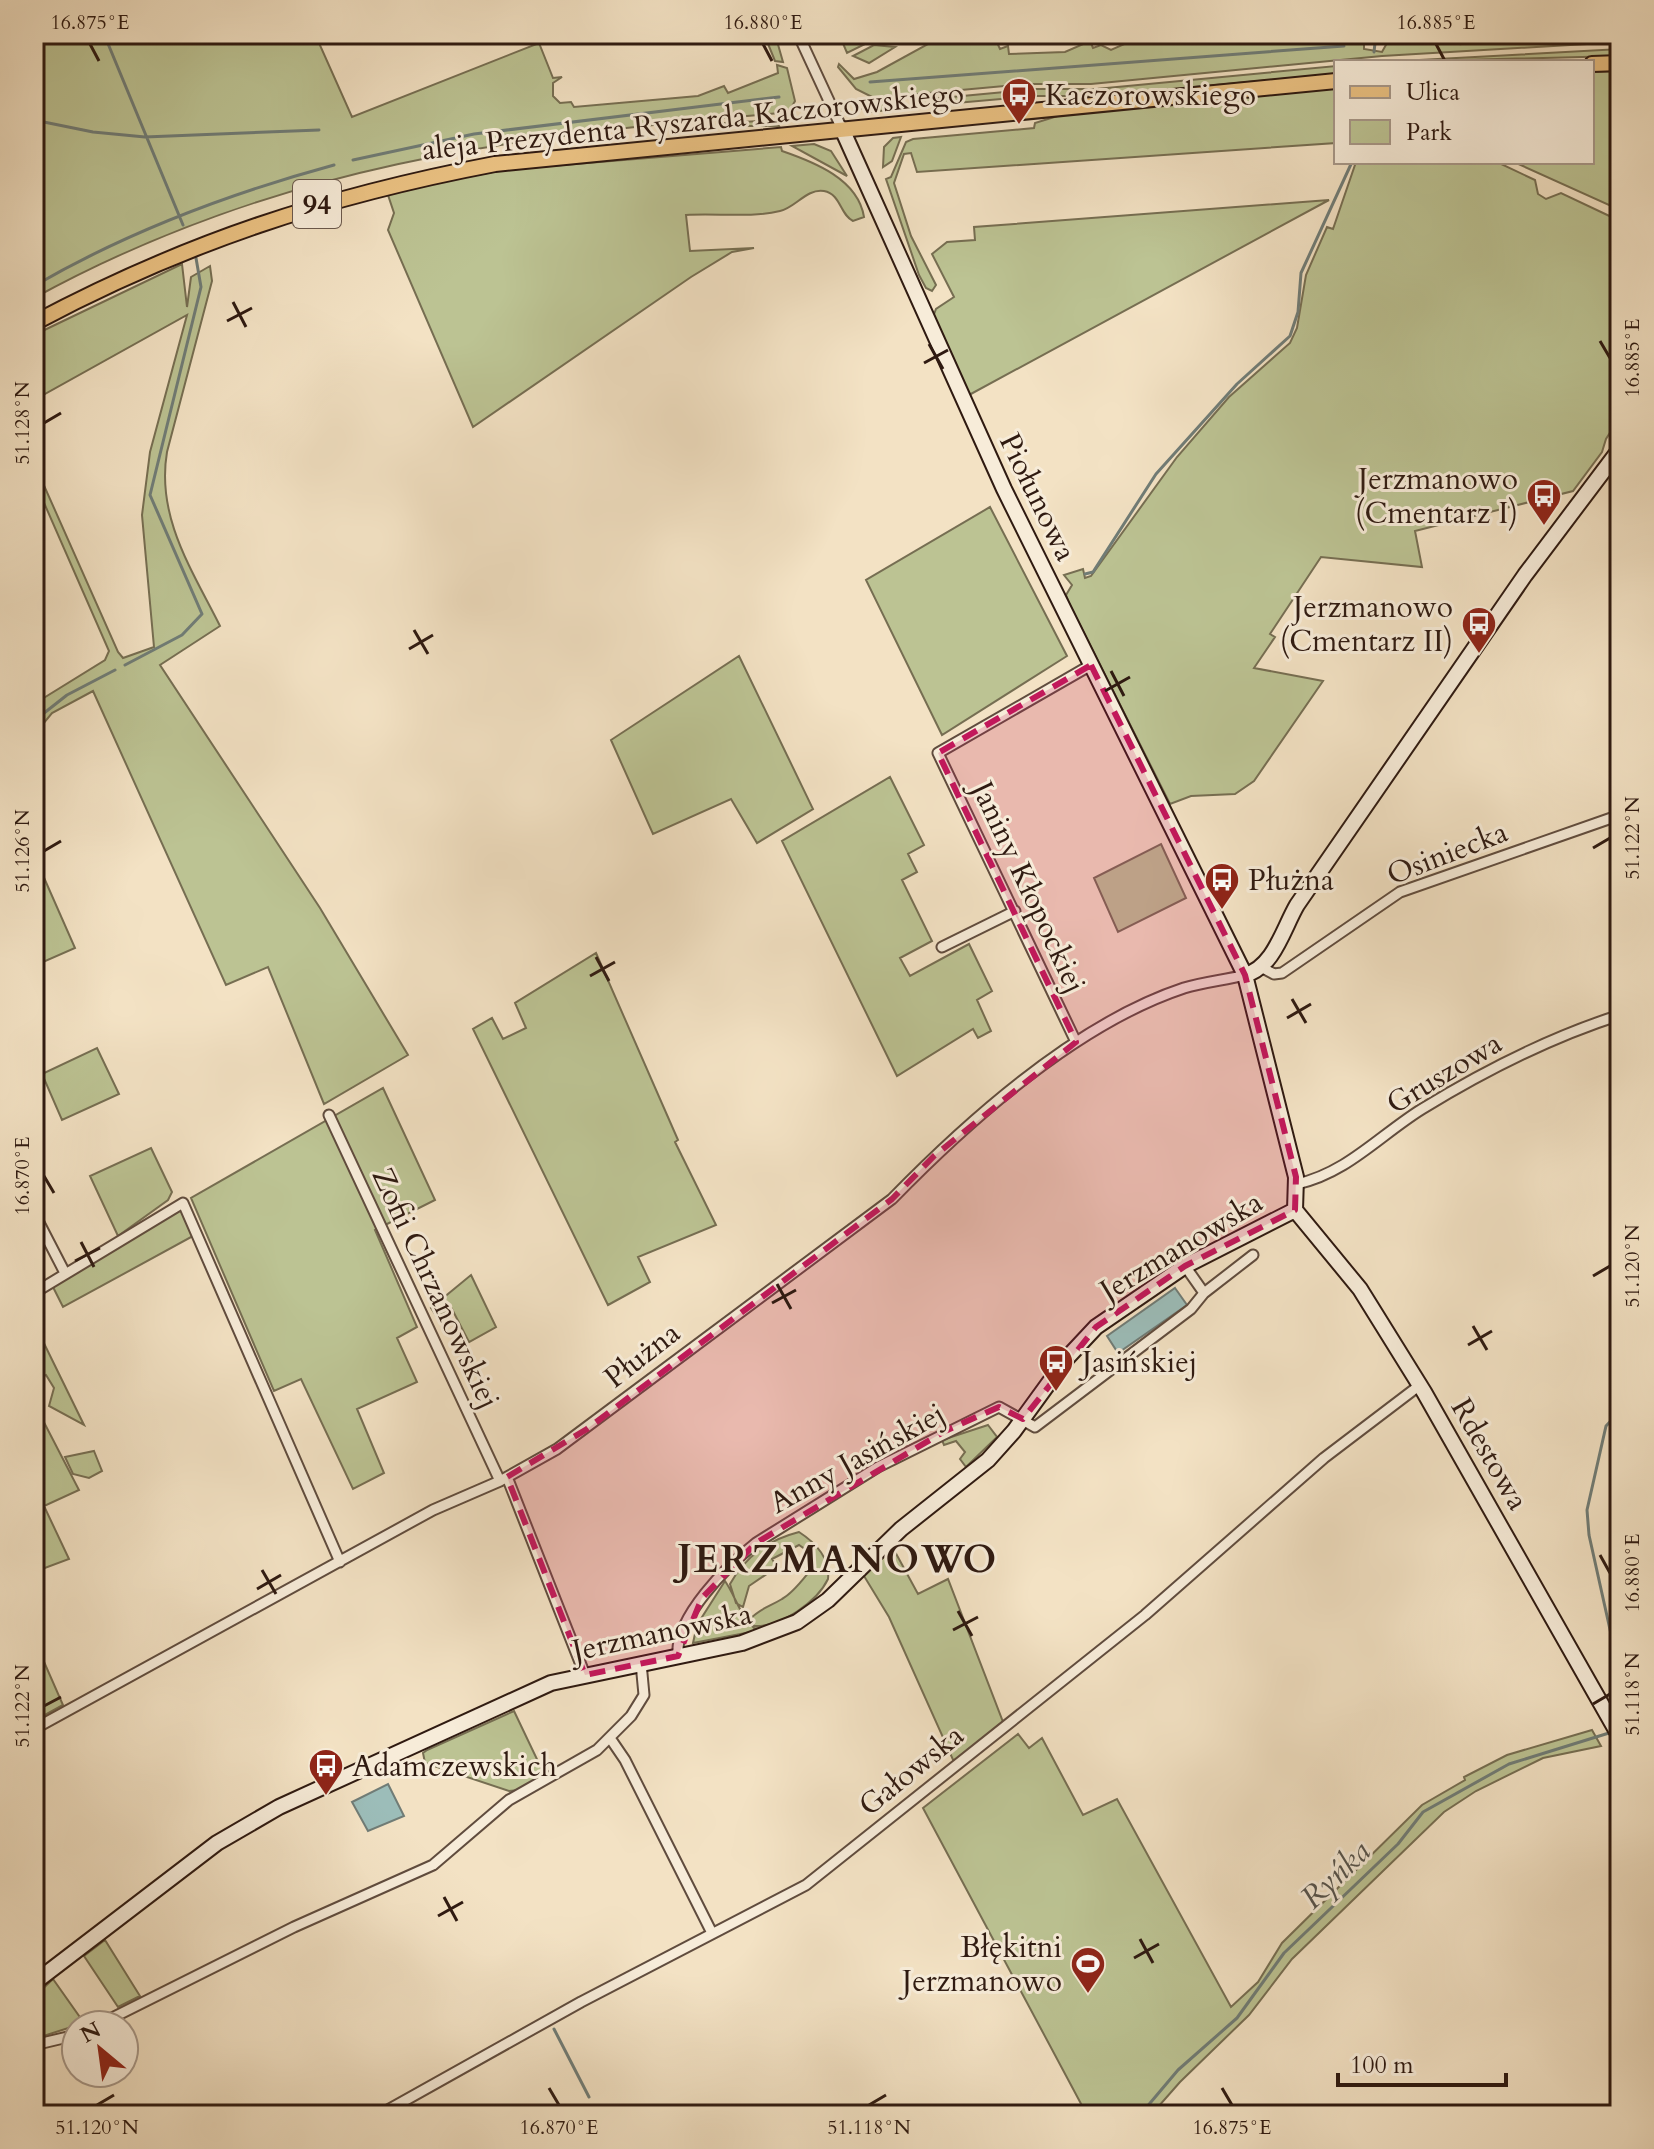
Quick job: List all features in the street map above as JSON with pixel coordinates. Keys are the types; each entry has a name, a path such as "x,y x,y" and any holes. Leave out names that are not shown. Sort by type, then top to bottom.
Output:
{"main road":[{"path":"1594,64 1620,63"},
{"name":"aleja Prezydenta Ryszarda Kaczorowskiego","path":"34,323 131,274 225,234 395,183 495,164 1334,81"}],"street":[{"name":"Piołunowa","path":"798,34 957,389 1245,975"},
{"path":"1245,975 1261,967 1319,873 1525,575 1620,449"},
{"name":"Janiny Kłopockiej","path":"1076,1042 938,753 1091,665"},
{"name":"Osiniecka","path":"1261,967 1274,974 1286,971 1400,892 1620,815"},
{"path":"942,947 1015,911"},
{"name":"Płużna","path":"34,1729 433,1510 504,1479 587,1429 752,1301 892,1199 934,1156 1076,1042 1182,989 1245,975"},
{"name":"Jerzmanowska","path":"34,1983 185,1866 241,1828 511,1699 585,1675 764,1637 812,1613 901,1529 988,1460 1023,1419 1078,1344 1139,1296 1185,1266 1295,1210 1297,1184 1245,975"},
{"name":"Gruszowa","path":"1297,1184 1322,1178 1421,1110 1499,1066 1567,1032 1620,1015"},
{"name":"Zofii Chrzanowskiej","path":"329,1115 504,1479 585,1675"},
{"path":"34,1293 183,1203 340,1562"},
{"name":"Rdestowa","path":"1295,1210 1360,1289 1420,1385 1620,1737"},
{"path":"34,1213 65,1273"},
{"path":"1023,1419 1035,1427 1191,1309 1204,1293 1253,1255"},
{"path":"1185,1266 1204,1293"},
{"name":"Gałowska","path":"379,2115 806,1885 1173,1592 1324,1458 1420,1385"},
{"name":"Anny Jasińskiej","path":"678,1656 680,1639 702,1598 738,1557 756,1543 839,1490 945,1431 999,1407 1023,1419"},
{"path":"130,2009 294,1927 433,1865 509,1800 574,1766 610,1738 644,1695 641,1663"},
{"path":"610,1738 625,1760 712,1933"},
{"path":"34,2045 60,2039"}],"highlighted area":[{"path":"1091,665 1245,975 1296,1177 1295,1210 1185,1266 1096,1327 1023,1419 999,1407 945,1431 756,1543 702,1598 678,1656 585,1675 507,1477 587,1429 892,1199 934,1156 1076,1042 938,753"}],"green space":[{"path":"34,34 315,34 352,117 539,43 553,78 562,77 553,83 553,96 560,103 571,102 574,107 698,96 724,86 728,93 778,73 777,65 787,68 795,101 790,110 781,113 585,133 490,147 397,164 306,187 215,216 125,253 34,298"},
{"path":"764,34 775,34 783,62 775,61"},
{"path":"839,34 922,34 904,42 873,40 847,53"},
{"path":"946,34 950,41 966,34 993,34 1000,49 1008,46 1009,54 1065,52 1090,41 1093,48 1101,45 1111,50 1147,34 1371,34 1364,40 1364,49 1382,52 1387,43 1380,34 1463,34 1461,44 1471,43 1470,34 1620,34 1620,42 1382,56 1091,84 1026,84 874,98 856,89 838,67 839,64 854,79 877,72"},
{"path":"874,45 895,47 869,63 853,56"},
{"path":"1620,49 1620,56 1419,60"},
{"path":"1334,66 1334,74 1096,96 1034,96 911,107 920,100 1036,89 1096,89"},
{"path":"1620,71 1620,210 1518,164 1594,164 1594,72"},
{"path":"1334,88 1334,143 917,172 911,153 904,154 894,183 911,236 936,285 932,291 926,288 886,179 891,177 906,142 1034,128 1035,123 1064,114"},
{"path":"889,103 898,109 870,112 854,105"},
{"path":"776,120 779,126 725,126 725,123"},
{"path":"901,137 892,161 883,167 884,147 893,138"},
{"path":"814,144 831,151 847,176 792,146"},
{"path":"781,147 782,151 820,167 844,182 860,204 864,217 853,221 834,196 824,191 812,192 786,209 769,213 686,215 690,251 754,248 732,252 691,277 473,427 388,230 394,213 387,192 503,170"},
{"path":"1355,164 1501,164 1535,180 1538,194 1546,199 1561,193 1620,221 1620,417 1602,452 1573,491 1415,531 1422,567 1321,557 1270,634 1275,637 1254,668 1323,681 1254,781 1235,794 1191,796 1170,804 1069,603 1066,595 1072,585 1064,575 1083,569 1085,578 1091,576 1177,457 1229,397 1290,343 1297,328 1306,275 1327,227 1333,229"},
{"path":"1329,200 969,395 933,317 936,309 954,297 932,254 947,242 975,240 974,227"},
{"path":"182,264 187,307 191,277 210,266 212,281 167,452 167,499 179,542 220,626 160,665 320,908 408,1055 324,1104 268,967 226,985 93,691 52,713 34,735 34,704 105,660 109,651 34,480 34,463 118,652 123,658 154,647 142,515 150,452 187,315 34,400 34,335"},
{"path":"990,507 1067,656 942,735 866,580"},
{"path":"739,656 813,809 757,843 731,799 653,834 611,740"},
{"path":"890,777 924,845 908,854 917,872 902,880 932,941 900,958 910,976 969,944 992,991 977,1000 991,1031 978,1038 973,1029 897,1076 782,841"},
{"path":"1161,844 1186,898 1118,932 1094,878"},
{"path":"34,855 75,948 34,966"},
{"path":"596,953 678,1140 675,1142 716,1225 638,1257 650,1282 608,1305 473,1029 492,1018 503,1039 526,1028 515,1003"},
{"path":"97,1048 119,1094 62,1120 42,1074"},
{"path":"383,1088 435,1200 375,1230 417,1327 397,1338 417,1382 357,1409 384,1473 353,1489 301,1379 274,1391 191,1198"},
{"path":"151,1148 172,1192 168,1200 118,1236 90,1176"},
{"path":"180,1208 193,1236 63,1307 53,1287"},
{"path":"471,1275 496,1327 469,1342 452,1309 437,1317 431,1308"},
{"path":"36,1327 84,1425 49,1406 54,1388 46,1375 34,1380"},
{"path":"34,1403 79,1490 44,1506 69,1559 34,1572"},
{"path":"988,1425 997,1437 966,1467 960,1459 965,1452 956,1441 944,1445 942,1440"},
{"path":"94,1451 102,1471 89,1478 73,1474 65,1457"},
{"path":"799,1532 821,1552 827,1565 828,1579 823,1588 797,1612 775,1623 754,1626 749,1620 791,1592 815,1565 812,1554 799,1545 772,1559 777,1567 749,1586 743,1607 736,1603 730,1584 743,1565 759,1550"},
{"path":"893,1548 918,1594 948,1579 1003,1722 954,1762 889,1617 864,1576"},
{"path":"725,1581 749,1623 754,1628 767,1629 693,1643 697,1625"},
{"path":"34,1639 63,1705 34,1721"},
{"path":"514,1711 545,1776 519,1790 509,1791 425,1763 423,1753 427,1750"},
{"path":"1592,1730 1601,1746 1543,1758 1476,1791 1444,1812 1292,1959 1249,2015 1151,2115 1087,2115 923,1808 1018,1734 1029,1748 1042,1738 1083,1815 1117,1799 1231,2007 1258,1982 1282,1943 1422,1805 1465,1780 1464,1777 1507,1755"},
{"path":"105,1940 140,1996 118,2007 84,1956"},
{"path":"53,1979 74,2009 60,2009 60,2031 34,2039 34,1997"}],"water":[{"path":"1175,1288 1187,1305 1118,1353 1107,1336"},
{"path":"388,1784 404,1816 368,1831 352,1802"}],"waterway":[{"path":"104,34 183,225"},
{"path":"1374,52 1376,34"},
{"path":"870,82 1344,46"},
{"path":"353,160 474,134 779,97"},
{"path":"34,120 93,132 145,137 319,130"},
{"path":"1085,574 1093,572 1156,474 1237,384 1290,336 1298,312 1301,273 1351,164"},
{"path":"34,286 106,248 180,216 334,165"},
{"path":"125,665 182,635 202,614 150,495 201,287 196,258"},
{"path":"34,721 67,695 115,670"},
{"name":"Ryńka","path":"1619,1670 1589,1535 1587,1510 1606,1426 1620,1411"},
{"name":"Ryńka","path":"1140,2115 1178,2070 1237,2018 1284,1953 1398,1844 1423,1812 1509,1764 1609,1733"},
{"path":"554,2029 589,2097"}],"place":[{"name":"Kaczorowskiego","path":"1019,126"},
{"name":"Jerzmanowo (Cmentarz I)","path":"1544,527"},
{"name":"Jerzmanowo (Cmentarz II)","path":"1479,655"},
{"name":"Płużna","path":"1222,911"},
{"name":"Jasińskiej","path":"1056,1393"},
{"name":"Adamczewskich","path":"326,1797"},
{"name":"Błękitni Jerzmanowo","path":"1088,1995"}],"district":[{"name":"JERZMANOWO","path":"838,1559"}]}
